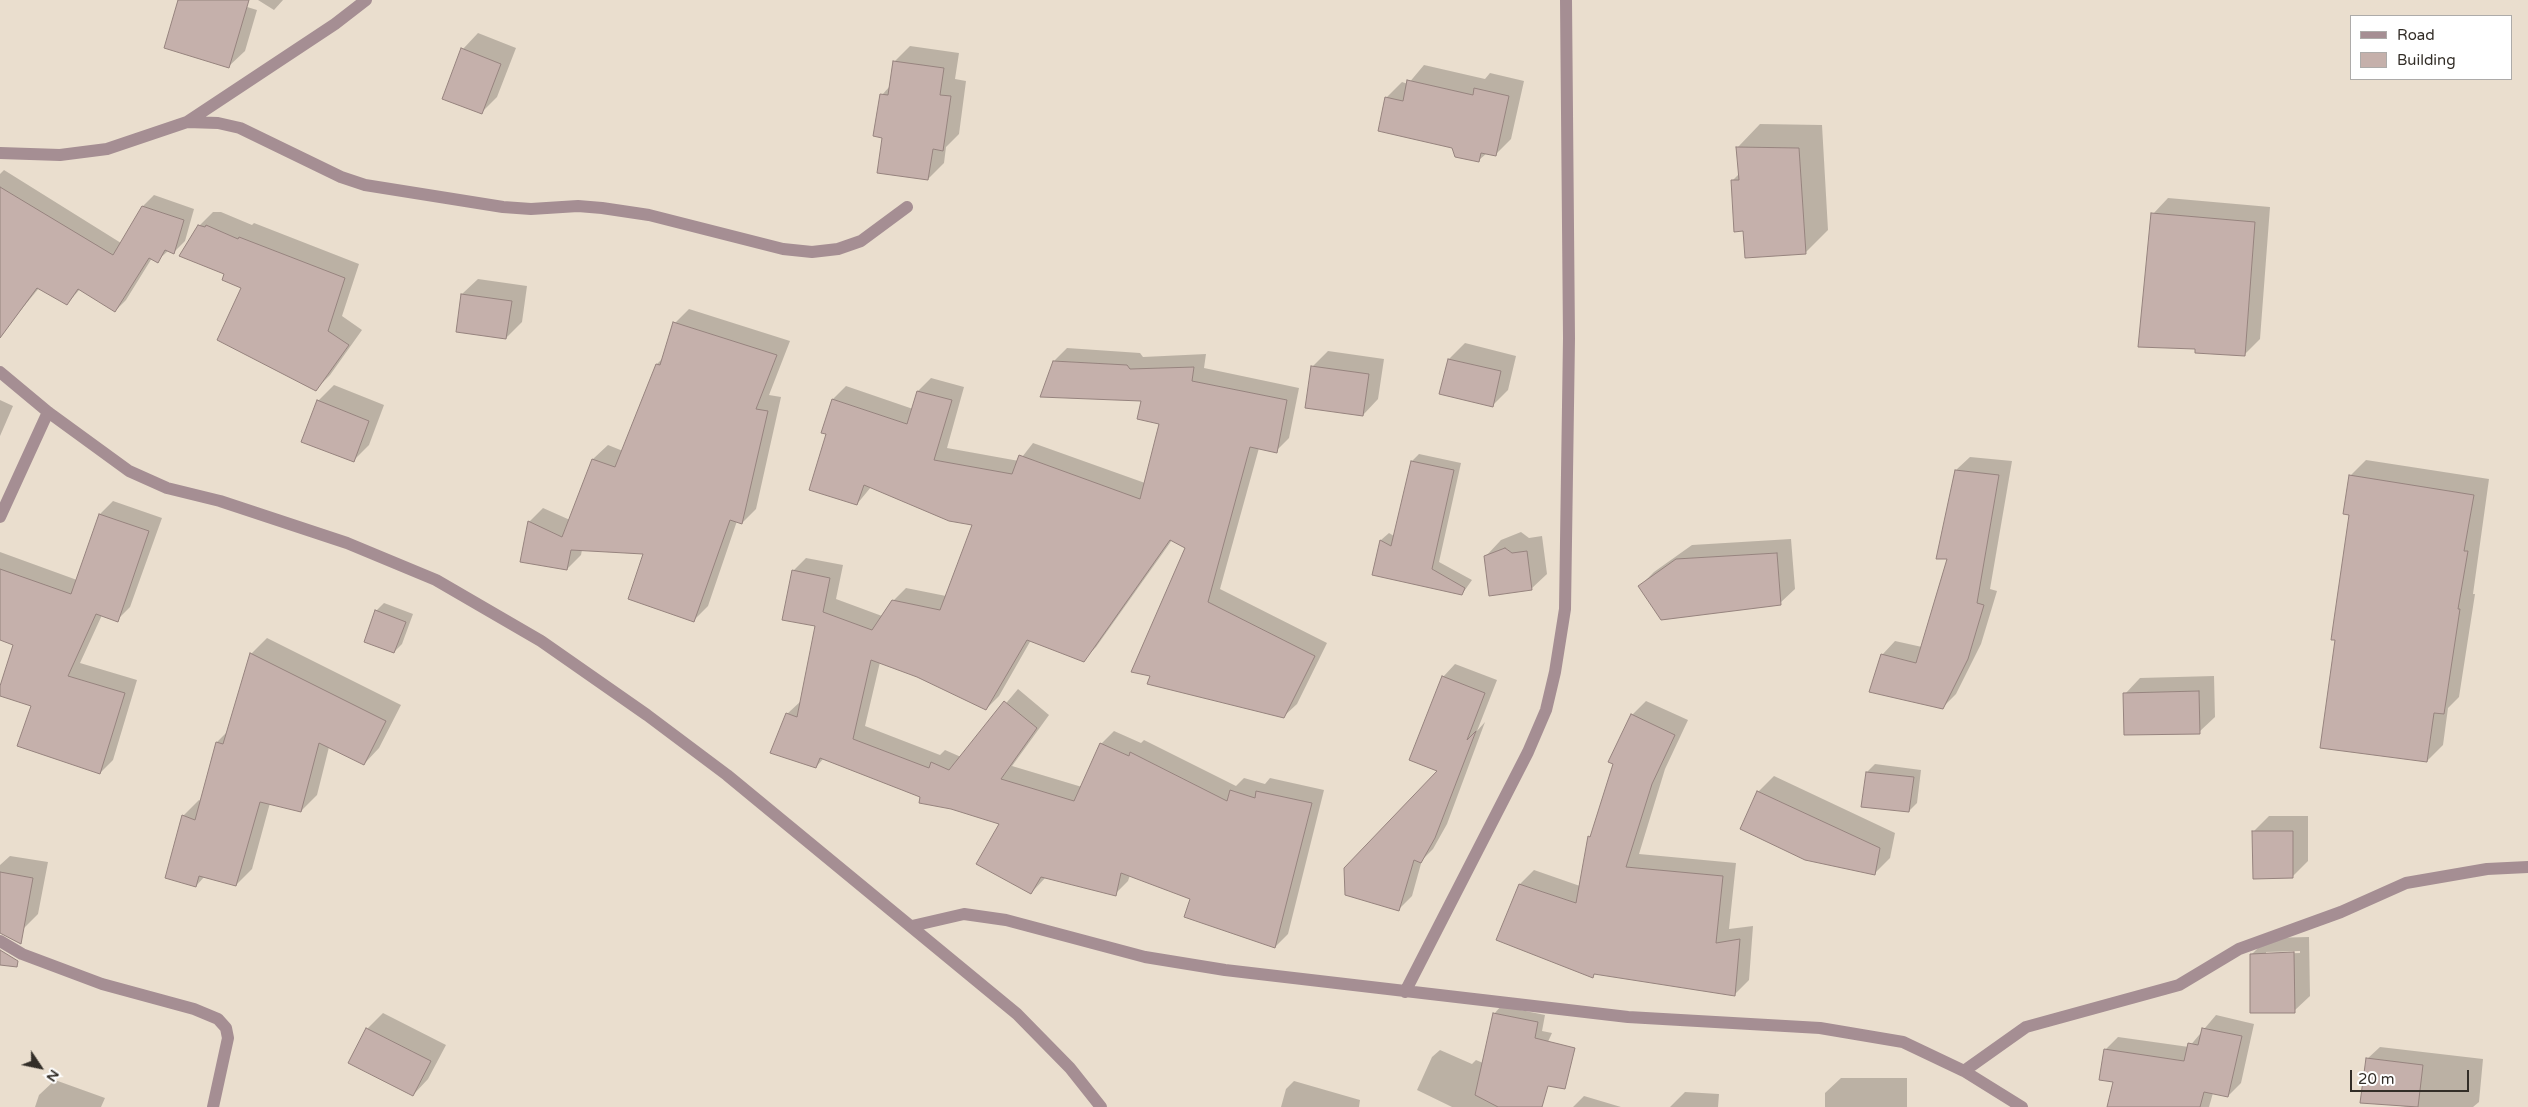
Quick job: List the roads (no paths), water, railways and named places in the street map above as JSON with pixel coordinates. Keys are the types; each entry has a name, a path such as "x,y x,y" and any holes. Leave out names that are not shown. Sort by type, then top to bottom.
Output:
{"street":[{"path":"0,153 60,155 107,149 187,122 335,24 366,0"},
{"path":"1405,992 1532,744 1546,710 1555,672 1565,609 1569,338 1566,0"},
{"path":"187,122 218,123 240,128 341,177 365,185 503,207 531,209 578,206 630,212 783,249 812,252 838,249 861,241 907,207"},
{"path":"0,372 48,412 129,471 167,488 220,501 347,543 436,580 489,608 541,641 727,775 912,926 1017,1014 1070,1068 1101,1107"},
{"path":"0,517 48,412"},
{"path":"1964,1071 2026,1027 2179,984 2239,949 2341,912 2406,883 2486,869 2528,867"},
{"path":"912,926 964,914 1006,920 1145,957 1234,971 1628,1016 1820,1028 1903,1042 1964,1071 2022,1107"},
{"path":"0,941 22,954 102,984 194,1009 218,1020 226,1028 228,1038 213,1107"}]}
